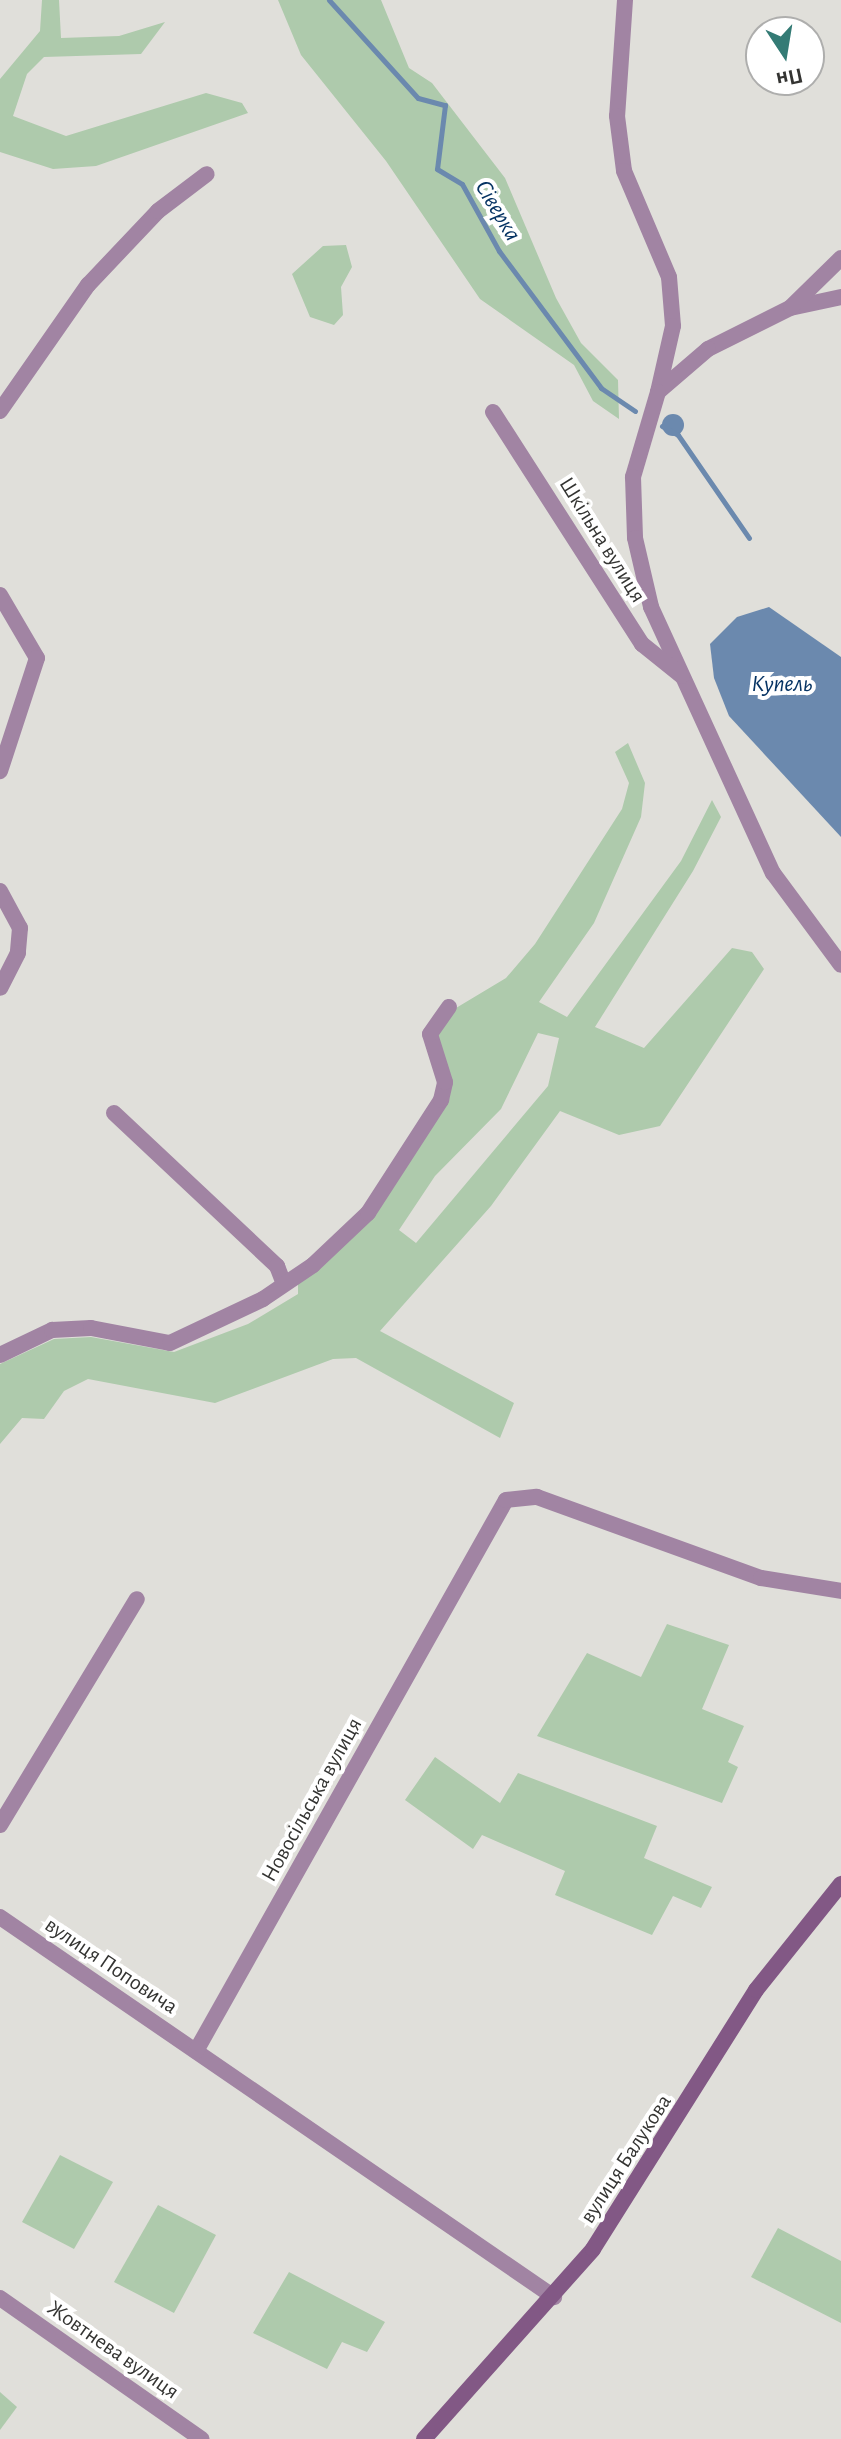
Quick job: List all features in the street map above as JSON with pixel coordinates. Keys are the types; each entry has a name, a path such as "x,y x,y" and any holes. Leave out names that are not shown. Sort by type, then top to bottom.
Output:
{"main road":[{"name":"вулиця Балукова","path":"424,2439 554,2297 638,2188 756,1990 841,1884"}],"street":[{"name":"Шкільна вулиця","path":"625,0 617,116 624,171 669,277 673,326 658,392 636,457 635,538 651,607 773,873 841,965"},
{"path":"0,411 88,285 158,211 207,174"},
{"path":"790,308 841,258"},
{"path":"658,392 708,349 790,308 841,297"},
{"name":"Шкільна вулиця","path":"493,412 642,644 686,680"},
{"path":"0,595 37,658 0,771"},
{"path":"0,891 20,928 18,953 0,988"},
{"path":"0,1355 52,1330 91,1328 170,1343 284,1284 368,1213 441,1100 445,1082 430,1034 449,1007"},
{"path":"114,1113 277,1266 284,1284"},
{"name":"Новосільська вулиця","path":"196,2051 506,1500 537,1497 761,1578 841,1591"},
{"path":"0,1825 137,1599"},
{"name":"вулиця Поповича","path":"0,1917 196,2051"},
{"path":"196,2051 554,2297"},
{"name":"Жовтнева вулиця","path":"0,2298 201,2439"}],"green space":[{"path":"42,0 59,0 61,38 119,36 165,22 141,54 44,57 27,74 13,116 66,136 206,93 242,103 248,113 96,166 53,169 0,152 0,79 40,31"},
{"path":"278,0 381,0 409,68 432,83 505,178 556,298 581,343 618,380 619,419 593,401 574,365 480,299 386,161 301,55"},
{"path":"346,245 352,267 341,287 343,315 334,325 310,317 292,274 323,246"},
{"path":"628,743 645,783 641,817 594,923 539,1002 567,1017 681,861 712,800 721,817 693,871 595,1027 644,1048 732,948 752,952 764,969 660,1126 619,1135 560,1111 491,1206 380,1331 514,1403 500,1438 356,1358 333,1359 215,1403 88,1379 64,1391 44,1419 22,1418 0,1444 0,1364 54,1339 91,1337 174,1352 248,1324 298,1294 298,1284 372,1216 446,1102 436,1035 456,1008 506,978 535,944 622,809 629,783 615,752","holes":["538,1033 559,1038 548,1086 416,1243 399,1230 435,1176 501,1109"]},
{"path":"667,1624 729,1645 702,1709 744,1726 728,1762 738,1767 722,1803 537,1736 587,1653 641,1677"},
{"path":"435,1757 500,1803 518,1773 657,1826 644,1858 712,1887 701,1908 673,1896 652,1935 555,1895 565,1871 482,1835 473,1849 405,1800"},
{"path":"60,2155 113,2182 74,2249 22,2222"},
{"path":"158,2205 216,2235 174,2313 114,2282"},
{"path":"778,2228 841,2261 841,2323 751,2277"},
{"path":"289,2272 385,2322 367,2352 342,2342 327,2369 253,2333"},
{"path":"0,2392 17,2407 0,2430"}],"water":[{"path":"673,414 681,417 684,425 681,433 673,436 665,433 662,425 665,417"},
{"name":"Купель","path":"769,607 841,657 841,837 729,716 714,678 710,644 737,617"}],"waterway":[{"name":"Сіверка","path":"329,0 418,98 445,105 437,169 462,184 499,251 601,388 635,411"},
{"name":"Сіверка","path":"662,426 678,435 749,538"}]}
